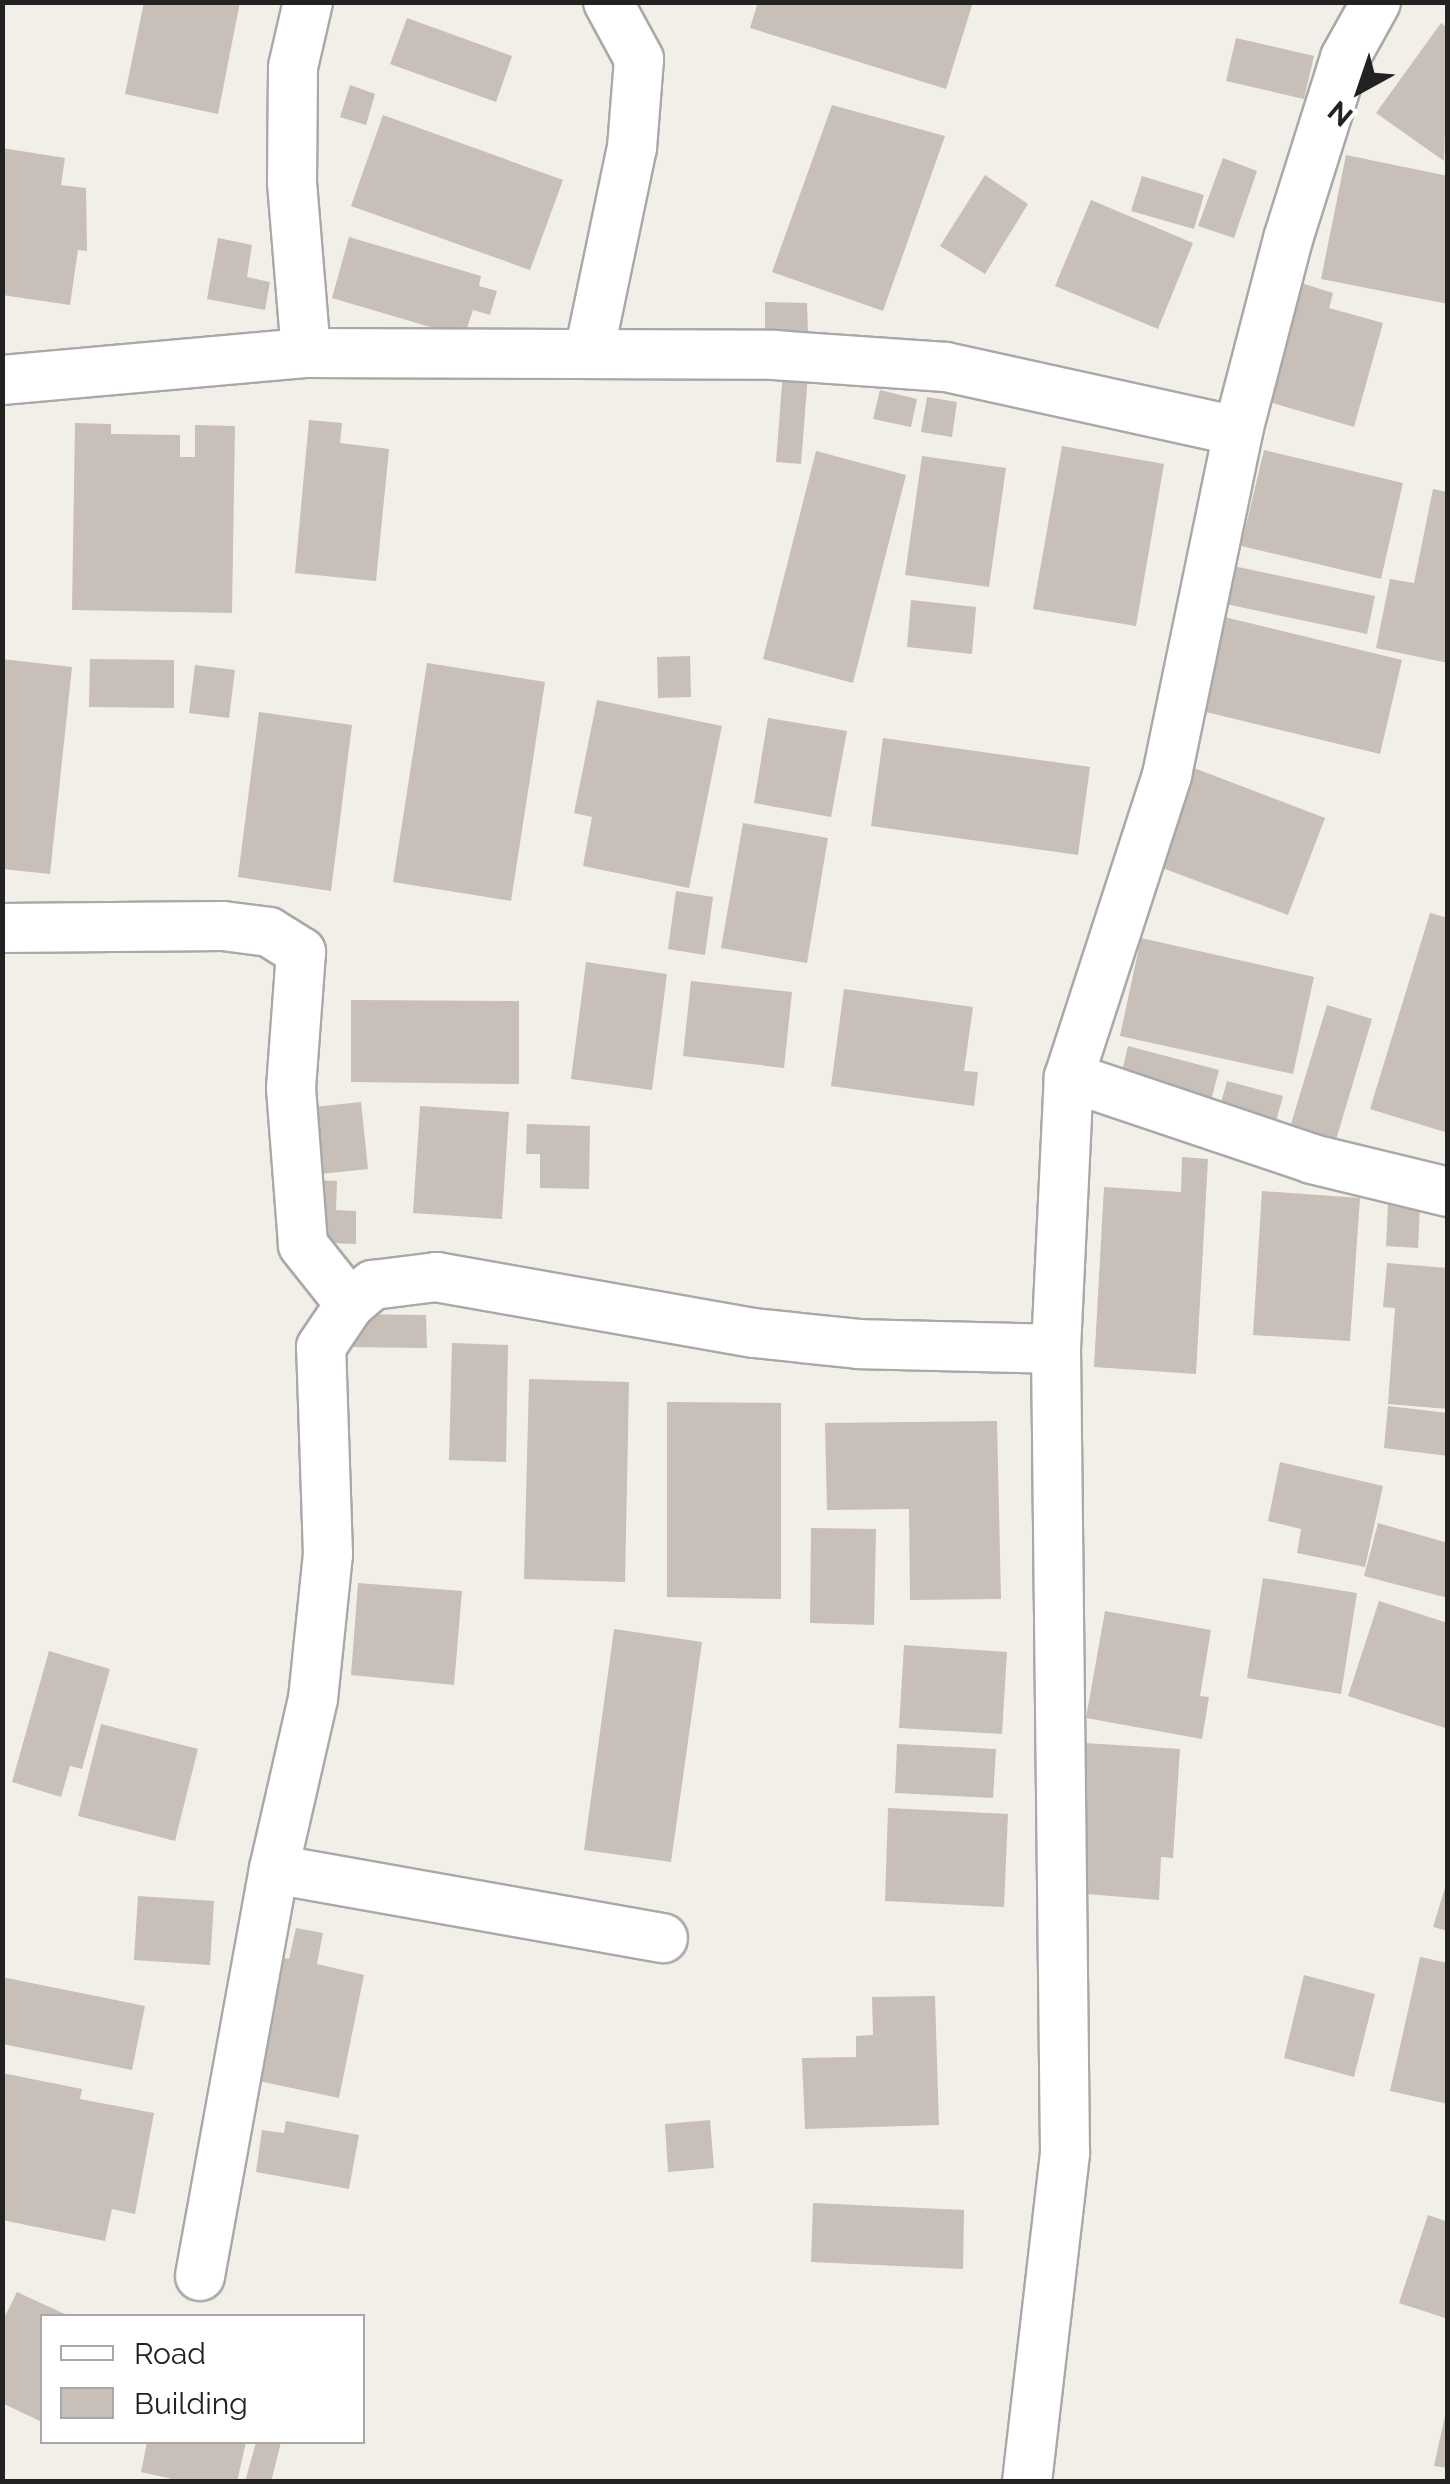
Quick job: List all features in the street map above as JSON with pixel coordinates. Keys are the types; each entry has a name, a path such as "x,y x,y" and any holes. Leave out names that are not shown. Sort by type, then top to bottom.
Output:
{"street":[{"path":"306,353 292,144 292,67 308,2"},
{"path":"589,353 632,148 639,59 608,2"},
{"path":"1027,2482 1065,2153 1056,1349 1069,1078 1167,774 1238,431 1288,239 1345,58 1376,2"},
{"path":"2,380 306,353 774,355 946,367 1238,431"},
{"path":"2,928 223,926 269,932 301,952 291,1088 303,1245 350,1304"},
{"path":"1069,1078 1312,1158 1448,1192"},
{"path":"200,2276 274,1869 323,1627 328,1556 321,1348 350,1304 373,1285 436,1277 754,1333 858,1344 1056,1349"},
{"path":"274,1869 663,1938"}],"building":[{"path":"144,2 240,2 218,114 125,94"},
{"path":"758,2 973,2 946,89 750,28"},
{"path":"407,18 512,56 496,102 390,64"},
{"path":"1441,23 1448,28 1444,161 1376,113"},
{"path":"1236,38 1314,56 1304,99 1226,81"},
{"path":"350,85 375,94 366,125 340,117"},
{"path":"832,105 945,136 883,311 772,272"},
{"path":"383,115 563,180 530,270 351,206"},
{"path":"2,148 65,158 61,185 86,188 87,251 78,250 70,305 2,295"},
{"path":"1346,155 1448,176 1448,304 1321,279"},
{"path":"1223,158 1257,171 1234,238 1198,226"},
{"path":"985,175 1028,204 985,274 940,246"},
{"path":"1142,176 1204,195 1194,229 1131,211"},
{"path":"1091,200 1193,243 1158,329 1055,286"},
{"path":"349,237 481,276 479,286 497,291 490,315 473,310 464,337 332,298"},
{"path":"218,238 252,245 247,277 270,282 265,310 207,299"},
{"path":"1298,282 1333,293 1329,308 1383,323 1354,427 1266,401"},
{"path":"765,302 807,303 808,334 765,334"},
{"path":"783,372 808,374 801,464 776,462"},
{"path":"880,390 917,399 911,427 873,419"},
{"path":"927,397 957,402 952,437 921,432"},
{"path":"309,420 342,423 340,443 389,449 376,581 295,573"},
{"path":"75,423 111,424 111,434 180,435 180,457 195,457 195,425 235,426 232,613 72,610"},
{"path":"1062,446 1164,464 1136,626 1033,609"},
{"path":"1264,450 1403,483 1381,579 1241,546"},
{"path":"816,451 906,475 853,683 763,659"},
{"path":"922,456 1006,468 989,587 905,575"},
{"path":"1433,489 1448,492 1448,663 1376,648 1390,579 1414,583"},
{"path":"1229,565 1375,596 1367,634 1221,603"},
{"path":"911,600 976,607 972,654 907,647"},
{"path":"1224,617 1402,660 1380,754 1202,711"},
{"path":"690,656 691,697 658,698 657,657"},
{"path":"2,659 72,667 50,874 2,869"},
{"path":"90,659 174,660 174,708 89,707"},
{"path":"427,663 545,682 511,901 393,882"},
{"path":"195,665 235,670 229,718 189,713"},
{"path":"597,700 722,726 689,888 583,866 592,817 574,813"},
{"path":"259,712 352,725 331,891 238,877"},
{"path":"768,718 847,731 831,817 754,803"},
{"path":"883,738 1090,767 1078,855 871,826"},
{"path":"1186,765 1325,818 1288,915 1149,863"},
{"path":"743,823 828,838 807,963 721,948"},
{"path":"676,891 713,897 705,955 668,949"},
{"path":"1430,913 1448,918 1448,1133 1370,1109"},
{"path":"1141,938 1314,977 1293,1074 1120,1036"},
{"path":"586,962 667,974 652,1090 571,1079"},
{"path":"691,981 792,992 784,1068 683,1056"},
{"path":"844,989 973,1007 964,1071 978,1072 974,1106 831,1086"},
{"path":"351,1000 519,1001 519,1084 351,1082"},
{"path":"1327,1005 1372,1019 1333,1150 1287,1137"},
{"path":"1128,1046 1219,1070 1209,1108 1119,1084"},
{"path":"1227,1081 1283,1096 1275,1125 1219,1110"},
{"path":"361,1102 368,1169 302,1176 295,1109"},
{"path":"420,1106 509,1112 502,1219 413,1213"},
{"path":"527,1124 590,1126 589,1189 540,1188 540,1154 526,1154"},
{"path":"1182,1157 1208,1159 1196,1374 1094,1367 1104,1187 1181,1192"},
{"path":"311,1180 337,1181 336,1210 356,1211 356,1244 309,1242"},
{"path":"1262,1191 1360,1198 1350,1341 1253,1335"},
{"path":"1388,1204 1420,1206 1418,1248 1386,1246"},
{"path":"1387,1263 1448,1268 1448,1409 1388,1404 1395,1308 1383,1307"},
{"path":"346,1314 426,1315 427,1348 345,1347"},
{"path":"452,1343 508,1345 506,1462 449,1460"},
{"path":"529,1379 629,1382 625,1582 524,1579"},
{"path":"667,1402 781,1403 781,1599 667,1597"},
{"path":"1388,1406 1448,1413 1448,1456 1384,1448"},
{"path":"997,1421 1001,1599 910,1600 909,1509 827,1510 825,1423"},
{"path":"1280,1462 1383,1486 1365,1567 1297,1553 1301,1529 1268,1521"},
{"path":"1378,1523 1448,1543 1448,1598 1364,1576"},
{"path":"811,1528 876,1529 874,1625 810,1623"},
{"path":"1263,1578 1357,1593 1341,1694 1247,1678"},
{"path":"358,1583 462,1591 454,1685 351,1675"},
{"path":"1379,1601 1448,1623 1448,1729 1348,1696"},
{"path":"1105,1611 1211,1630 1200,1696 1209,1697 1202,1739 1086,1718"},
{"path":"614,1629 702,1642 671,1862 584,1850"},
{"path":"904,1645 1007,1652 1002,1734 899,1728"},
{"path":"49,1651 110,1669 82,1769 70,1766 61,1797 12,1782"},
{"path":"101,1724 198,1749 175,1841 78,1816"},
{"path":"1085,1743 1180,1749 1173,1858 1161,1857 1159,1900 1075,1893"},
{"path":"897,1744 996,1749 993,1798 895,1793"},
{"path":"888,1808 1008,1814 1004,1907 885,1901"},
{"path":"1448,1878 1448,1931 1433,1927"},
{"path":"138,1896 214,1901 210,1965 134,1960"},
{"path":"296,1928 323,1933 317,1964 364,1975 339,2098 244,2078 269,1955 289,1959"},
{"path":"1420,1957 1448,1963 1448,2104 1390,2091"},
{"path":"1304,1975 1375,1994 1354,2077 1284,2058"},
{"path":"2,1977 145,2006 132,2070 2,2044"},
{"path":"935,1996 939,2125 805,2129 802,2058 856,2057 856,2036 873,2035 872,1997"},
{"path":"2,2073 82,2089 80,2099 154,2113 135,2214 112,2209 105,2241 2,2220"},
{"path":"710,2120 714,2168 668,2172 665,2124"},
{"path":"286,2121 359,2135 349,2189 256,2172 262,2130 284,2133"},
{"path":"813,2203 964,2210 963,2269 811,2262"},
{"path":"1428,2215 1448,2222 1448,2319 1399,2303"},
{"path":"17,2292 65,2314 40,2314 40,2421 2,2403 2,2322"},
{"path":"1448,2402 1448,2468 1434,2466"},
{"path":"147,2444 246,2444 237,2482 185,2482 141,2472"},
{"path":"255,2444 280,2444 271,2482 245,2482"}]}
